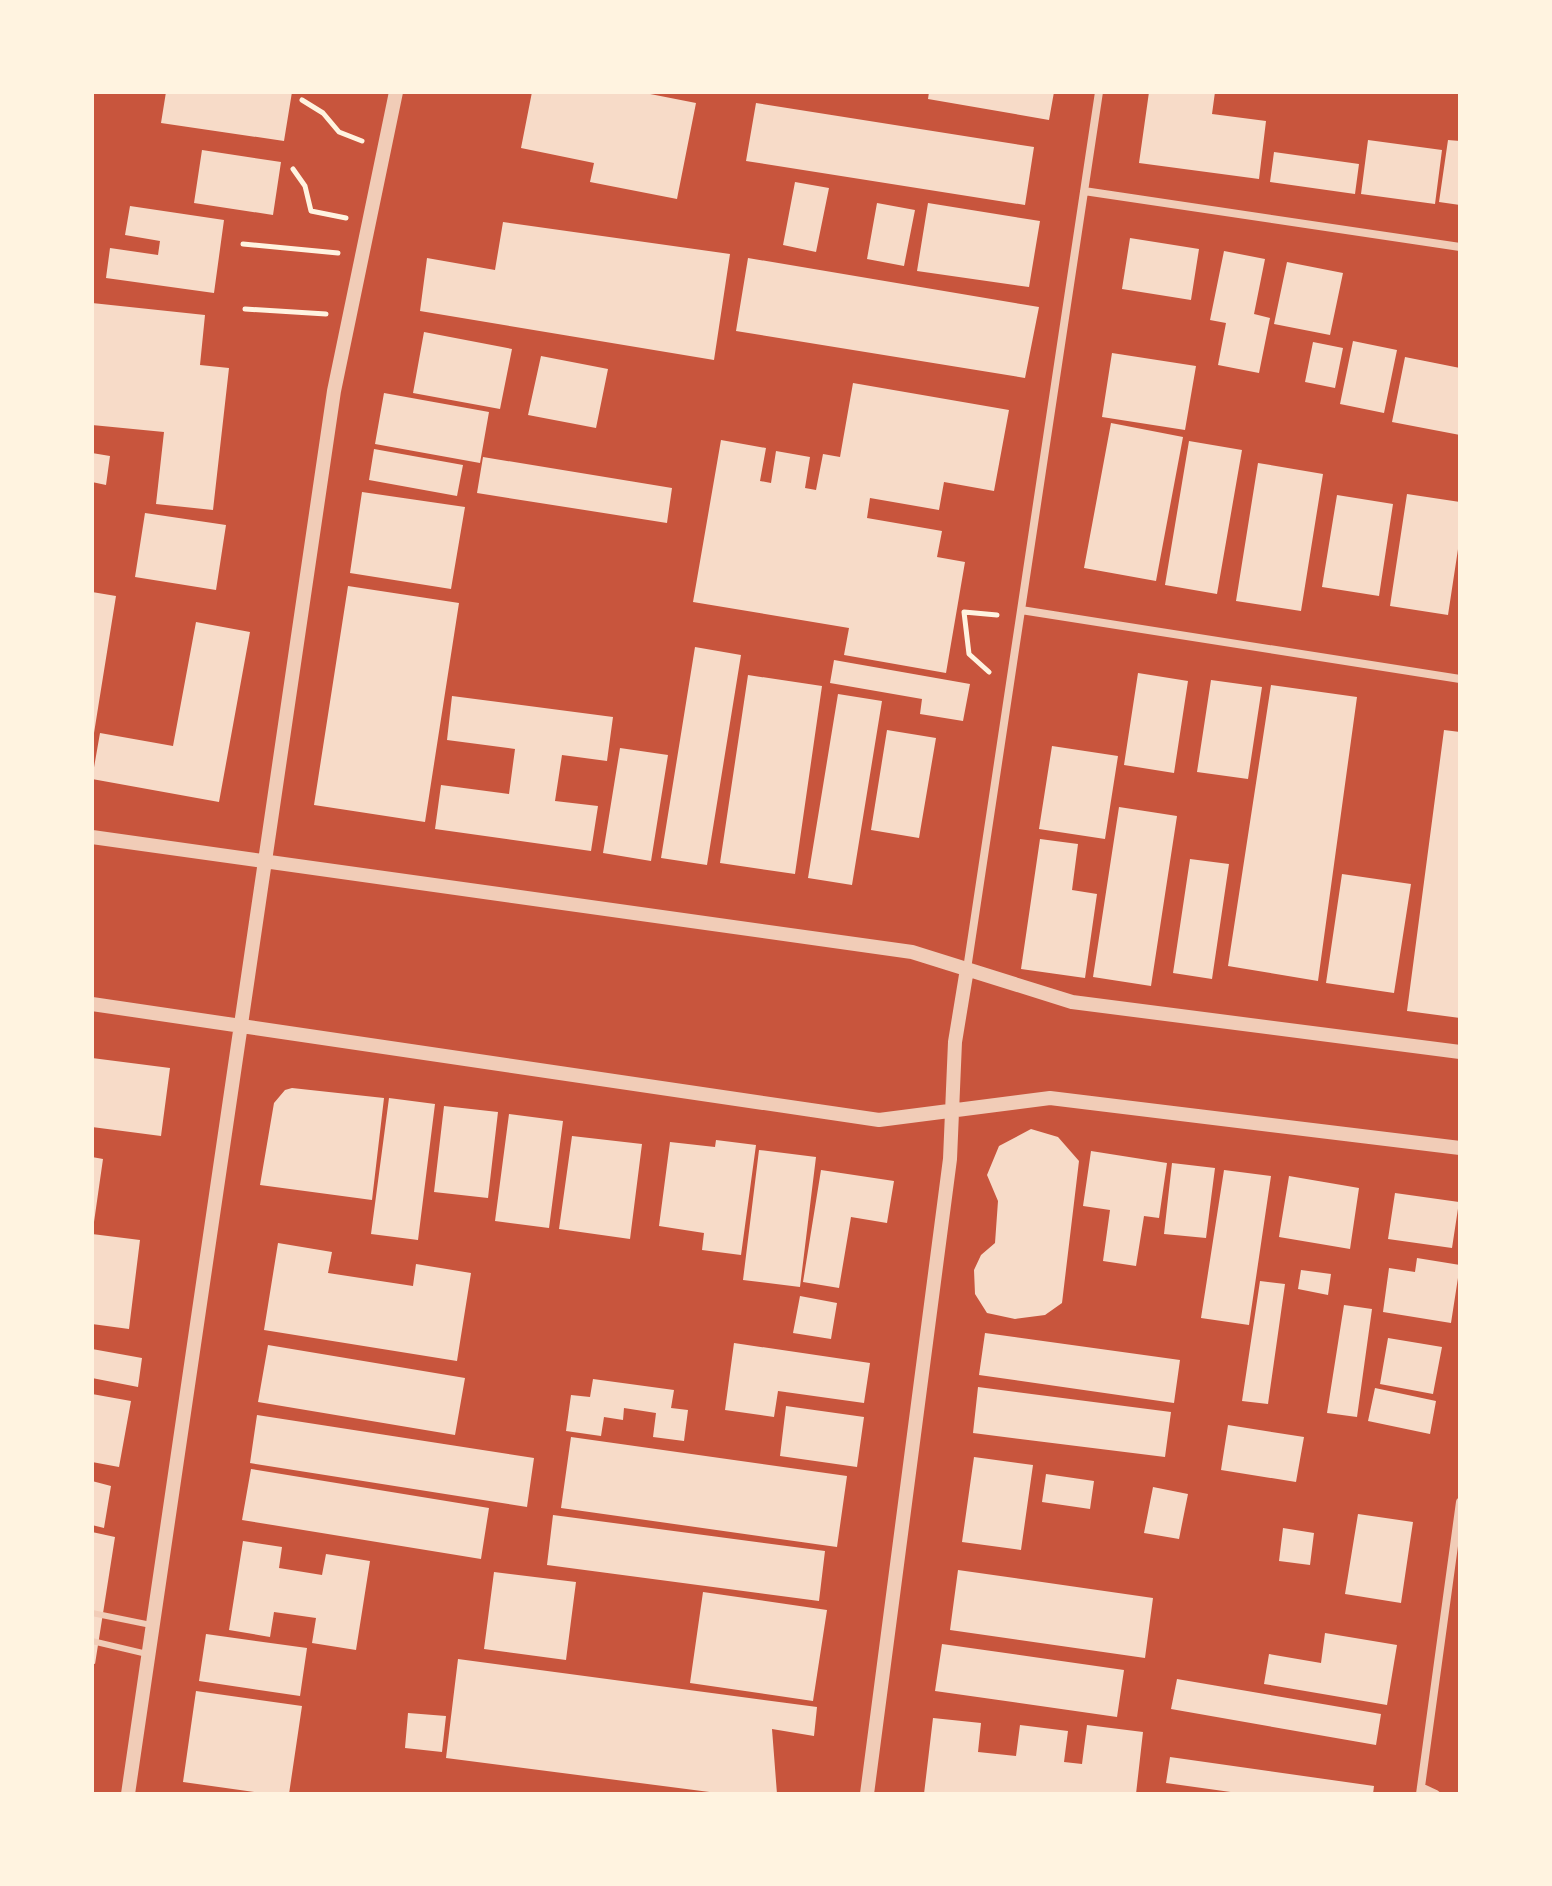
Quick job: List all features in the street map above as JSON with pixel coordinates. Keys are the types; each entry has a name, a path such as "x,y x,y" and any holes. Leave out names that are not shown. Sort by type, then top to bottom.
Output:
{"street":[{"path":"128,1794 334,391 396,92"},
{"path":"867,1794 950,1159 955,1042 1099,92"},
{"path":"1084,191 1460,247"},
{"path":"1021,610 1460,679"},
{"path":"92,837 912,952 1072,1002 1460,1052"},
{"path":"92,1004 879,1120 1050,1098 1460,1148"},
{"path":"1436,1794 1420,1791 1460,1502"}],"lane":[{"path":"92,1613 153,1625"},
{"path":"92,1641 149,1654"}],"path":[{"path":"302,100 323,113 339,132 370,144"},
{"path":"293,169 305,186 311,211 354,220"},
{"path":"243,244 347,254"},
{"path":"245,309 335,315"},
{"path":"990,672 969,654 964,612 998,616"}],"building":[{"path":"166,92 292,92 284,141 161,123"},
{"path":"532,92 640,92 696,103 677,199 590,182 594,163 521,148"},
{"path":"929,92 1054,92 1049,120 928,99"},
{"path":"1149,92 1215,92 1212,114 1266,121 1259,179 1139,163"},
{"path":"756,103 1034,147 1025,205 746,161"},
{"path":"1368,140 1442,150 1435,204 1361,194"},
{"path":"1448,140 1460,141 1460,205 1439,202"},
{"path":"202,150 281,162 273,215 194,203"},
{"path":"1274,152 1359,164 1355,194 1270,182"},
{"path":"795,182 829,188 816,252 783,245"},
{"path":"877,203 915,210 904,266 867,259"},
{"path":"928,203 1040,221 1029,287 917,271"},
{"path":"130,206 224,220 214,293 106,278 110,248 158,255 160,241 125,235"},
{"path":"503,222 730,254 714,360 420,311 427,258 495,270"},
{"path":"1130,238 1199,249 1191,300 1122,289"},
{"path":"1224,251 1265,259 1254,314 1270,318 1259,373 1218,365 1226,323 1210,320"},
{"path":"748,258 1039,307 1025,378 736,331"},
{"path":"1287,262 1343,273 1330,335 1274,324"},
{"path":"92,303 205,315 200,365 229,368 213,510 156,504 164,432 92,425"},
{"path":"424,332 512,349 500,409 413,393"},
{"path":"1353,341 1397,350 1384,413 1340,404"},
{"path":"1313,342 1343,348 1335,388 1305,382"},
{"path":"1112,353 1196,366 1185,430 1102,417"},
{"path":"541,356 608,369 596,428 528,415"},
{"path":"1405,357 1460,368 1460,435 1392,422"},
{"path":"853,383 1009,410 994,491 944,482 939,510 870,498 867,518 942,531 937,557 965,562 946,673 844,655 849,628 693,602 721,440 766,448 760,481 771,483 776,451 810,457 805,488 816,490 823,454 840,457"},
{"path":"384,393 489,412 480,463 375,444"},
{"path":"1111,423 1183,437 1156,581 1084,568"},
{"path":"1189,441 1242,450 1217,594 1165,585"},
{"path":"374,449 463,465 457,496 369,480"},
{"path":"92,453 110,456 106,485 92,482"},
{"path":"483,457 672,488 667,523 477,493"},
{"path":"1258,463 1323,474 1301,611 1236,601"},
{"path":"362,492 465,507 451,589 350,573"},
{"path":"1407,494 1460,502 1460,536 1448,615 1390,606"},
{"path":"1337,495 1393,504 1379,596 1322,587"},
{"path":"145,513 226,525 216,590 135,577"},
{"path":"348,586 459,603 425,822 314,805"},
{"path":"92,592 116,596 94,733 92,733"},
{"path":"196,622 250,632 219,802 92,779 100,733 173,746"},
{"path":"695,647 741,655 707,865 661,858"},
{"path":"834,660 970,684 963,721 920,714 922,699 830,683"},
{"path":"1138,673 1188,681 1174,773 1124,765"},
{"path":"748,675 822,686 795,874 720,863"},
{"path":"1211,680 1262,687 1248,779 1197,772"},
{"path":"1271,685 1357,697 1318,981 1228,966"},
{"path":"838,694 882,701 852,885 808,878"},
{"path":"452,696 613,717 607,761 562,755 555,801 598,806 591,851 435,829 441,785 509,794 515,749 447,740"},
{"path":"887,730 936,738 919,838 871,830"},
{"path":"1444,730 1460,732 1460,1018 1407,1011"},
{"path":"1052,746 1118,756 1105,839 1039,829"},
{"path":"620,748 668,755 651,861 603,853"},
{"path":"1119,807 1177,816 1151,986 1093,977"},
{"path":"1040,839 1078,844 1072,890 1097,894 1085,978 1021,969"},
{"path":"1190,859 1229,864 1212,979 1173,973"},
{"path":"1342,874 1411,884 1394,993 1326,983"},
{"path":"92,1058 170,1068 161,1136 92,1127"},
{"path":"292,1088 384,1098 372,1200 260,1185 274,1103 285,1090"},
{"path":"389,1098 435,1104 418,1240 371,1234"},
{"path":"444,1106 498,1112 488,1198 434,1192"},
{"path":"509,1114 563,1121 549,1228 495,1221"},
{"path":"1031,1129 1058,1137 1079,1161 1062,1303 1045,1315 1015,1319 987,1313 975,1294 974,1270 981,1255 995,1243 998,1201 987,1175 999,1146"},
{"path":"572,1136 642,1144 630,1239 559,1229"},
{"path":"716,1140 756,1145 741,1255 702,1250 704,1233 659,1226 670,1142 715,1147"},
{"path":"759,1150 816,1157 800,1287 743,1280"},
{"path":"1091,1151 1167,1163 1159,1218 1144,1216 1136,1266 1103,1261 1110,1210 1083,1206"},
{"path":"92,1157 103,1159 94,1222 92,1222"},
{"path":"1172,1163 1215,1168 1206,1238 1164,1234"},
{"path":"821,1170 894,1181 887,1223 851,1217 839,1288 803,1282"},
{"path":"1224,1170 1271,1176 1249,1325 1201,1318"},
{"path":"1289,1176 1359,1188 1350,1249 1279,1237"},
{"path":"1395,1193 1459,1202 1452,1248 1388,1239"},
{"path":"92,1234 140,1240 129,1329 92,1324"},
{"path":"278,1243 332,1252 328,1273 413,1286 416,1264 471,1273 457,1361 264,1330"},
{"path":"1417,1258 1460,1265 1451,1323 1383,1312 1389,1268 1415,1272"},
{"path":"1301,1270 1331,1274 1328,1295 1298,1289"},
{"path":"1260,1281 1285,1284 1268,1404 1242,1401"},
{"path":"800,1296 837,1303 831,1339 793,1333"},
{"path":"1344,1305 1372,1309 1357,1417 1327,1413"},
{"path":"985,1333 1180,1360 1174,1403 979,1375"},
{"path":"1388,1338 1442,1347 1433,1394 1380,1384"},
{"path":"734,1343 870,1363 864,1403 778,1391 774,1417 725,1410"},
{"path":"268,1345 465,1378 455,1435 258,1402"},
{"path":"92,1349 142,1358 138,1387 92,1378"},
{"path":"593,1379 674,1390 671,1408 688,1410 684,1441 653,1437 656,1413 624,1408 623,1420 604,1417 601,1436 566,1431 571,1395 590,1397"},
{"path":"978,1387 1171,1412 1165,1457 973,1433"},
{"path":"1375,1388 1436,1401 1430,1434 1368,1421"},
{"path":"92,1394 131,1401 119,1467 92,1462"},
{"path":"786,1406 864,1417 857,1467 780,1456"},
{"path":"257,1415 534,1458 527,1507 250,1463"},
{"path":"1228,1425 1304,1437 1296,1482 1221,1470"},
{"path":"571,1437 847,1476 837,1547 561,1508"},
{"path":"974,1457 1033,1465 1021,1550 962,1542"},
{"path":"251,1469 489,1508 481,1559 242,1520"},
{"path":"1046,1474 1094,1481 1090,1509 1042,1502"},
{"path":"92,1481 111,1486 104,1528 92,1525"},
{"path":"1153,1487 1188,1494 1179,1539 1144,1533"},
{"path":"1358,1514 1413,1522 1401,1603 1345,1594"},
{"path":"553,1515 825,1551 819,1601 547,1565"},
{"path":"1283,1528 1314,1533 1310,1565 1279,1561"},
{"path":"92,1532 115,1537 95,1664 92,1663"},
{"path":"243,1541 282,1547 279,1568 322,1575 326,1554 370,1561 356,1650 312,1643 316,1618 274,1612 270,1637 229,1630"},
{"path":"958,1570 1153,1598 1145,1658 950,1630"},
{"path":"494,1572 576,1582 566,1660 484,1649"},
{"path":"703,1592 827,1610 813,1701 690,1683"},
{"path":"1325,1633 1397,1645 1387,1705 1264,1684 1269,1654 1321,1663"},
{"path":"206,1634 307,1648 300,1696 199,1681"},
{"path":"942,1644 1124,1670 1117,1717 935,1691"},
{"path":"458,1659 817,1707 814,1736 772,1729 777,1794 725,1794 446,1758"},
{"path":"1177,1679 1381,1714 1376,1745 1171,1709"},
{"path":"196,1691 302,1706 289,1794 183,1782"},
{"path":"408,1713 446,1716 442,1752 405,1748"},
{"path":"933,1718 981,1723 978,1752 1016,1756 1020,1725 1068,1731 1064,1762 1082,1764 1087,1725 1143,1732 1136,1794 924,1794"},
{"path":"1170,1757 1374,1786 1373,1794 1245,1794 1166,1783"}]}
